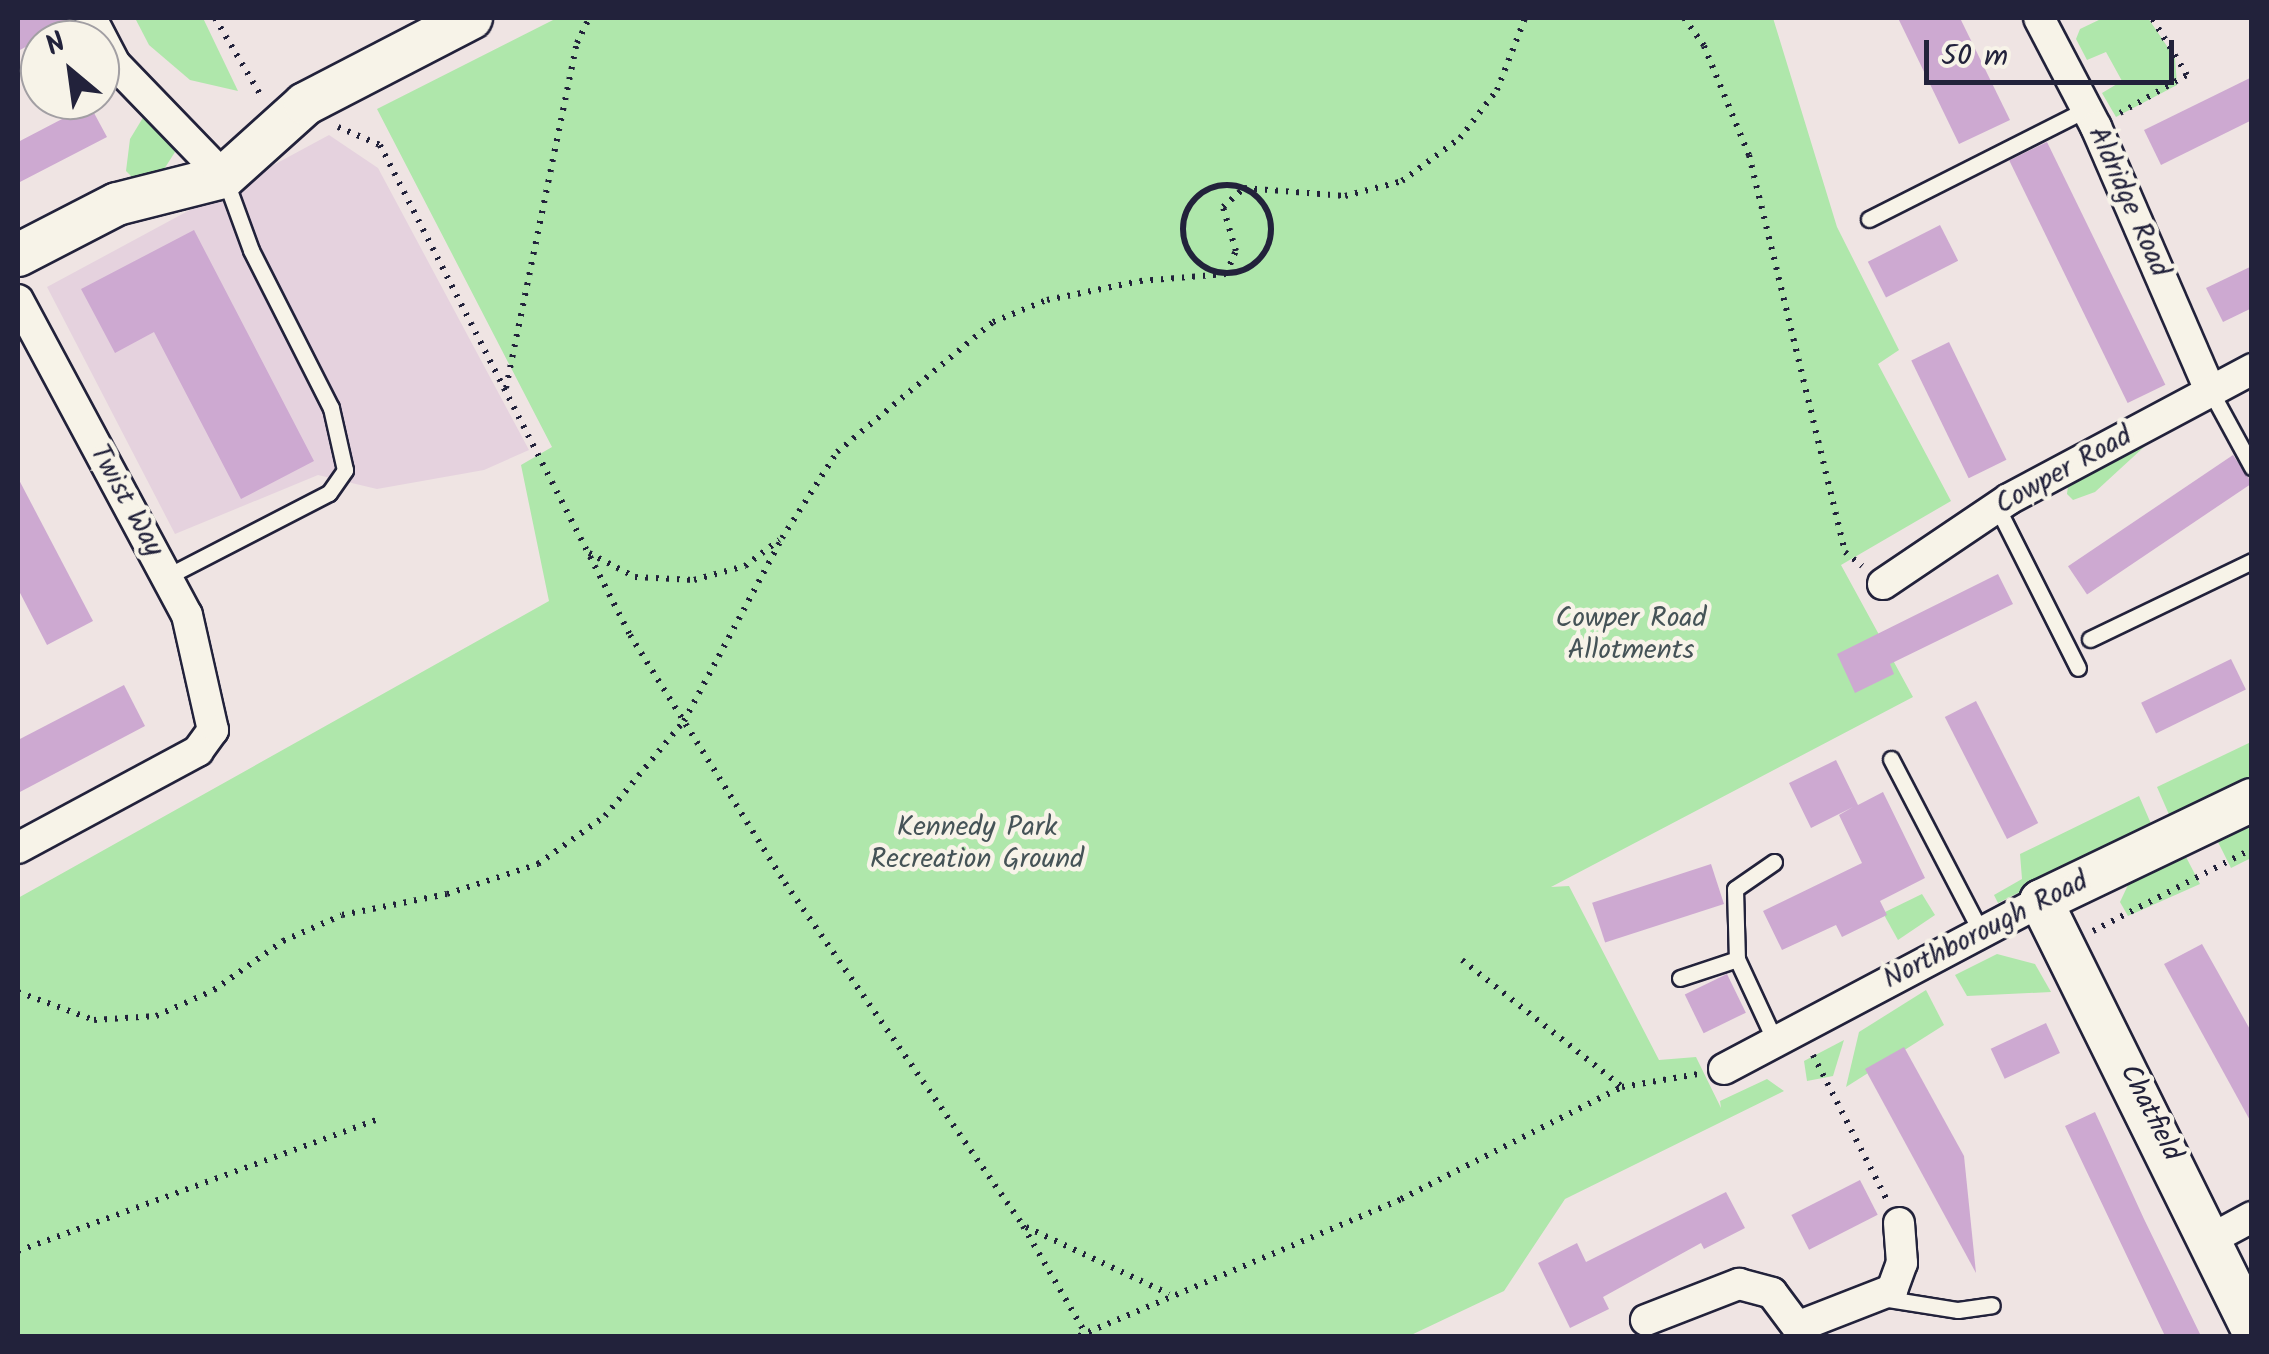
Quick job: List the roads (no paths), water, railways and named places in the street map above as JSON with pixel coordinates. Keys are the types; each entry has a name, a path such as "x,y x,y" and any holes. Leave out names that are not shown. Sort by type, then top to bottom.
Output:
{"street":[{"path":"90,18 115,64 224,177"},
{"path":"18,255 117,204 224,177 306,104 471,18"},
{"name":"Aldridge Road","path":"2039,18 2091,118 2210,390"},
{"name":"Twist Way","path":"18,300 187,615 196,670 213,710 214,730 198,751 18,848"},
{"name":"Cowper Road","path":"1883,584 1997,507 2252,369"},
{"name":"Northborough Road","path":"1724,1069 1980,930 2252,800"},
{"name":"Chatfield","path":"2041,901 2212,1238 2252,1328"},
{"path":"2212,1238 2252,1216"},
{"path":"1646,1320 1739,1284 1772,1293 1803,1331 1882,1298 1902,1263 1899,1223"}],"lane":[{"path":"1868,219 2091,118"},
{"path":"168,576 329,493 346,470 331,408 252,250 224,177"},
{"path":"2210,390 2252,468"},
{"path":"1997,507 2078,668"},
{"path":"2090,639 2252,561"},
{"path":"1892,758 1980,930"},
{"path":"1774,862 1734,889 1736,959 1788,1036"},
{"path":"1680,978 1736,959"},
{"path":"1882,1298 1958,1310 1992,1304"}],"park label":[{"name":"Cowper Road Allotments","path":"1631,635"},
{"name":"Kennedy Park Recreation Ground","path":"977,844"}]}
